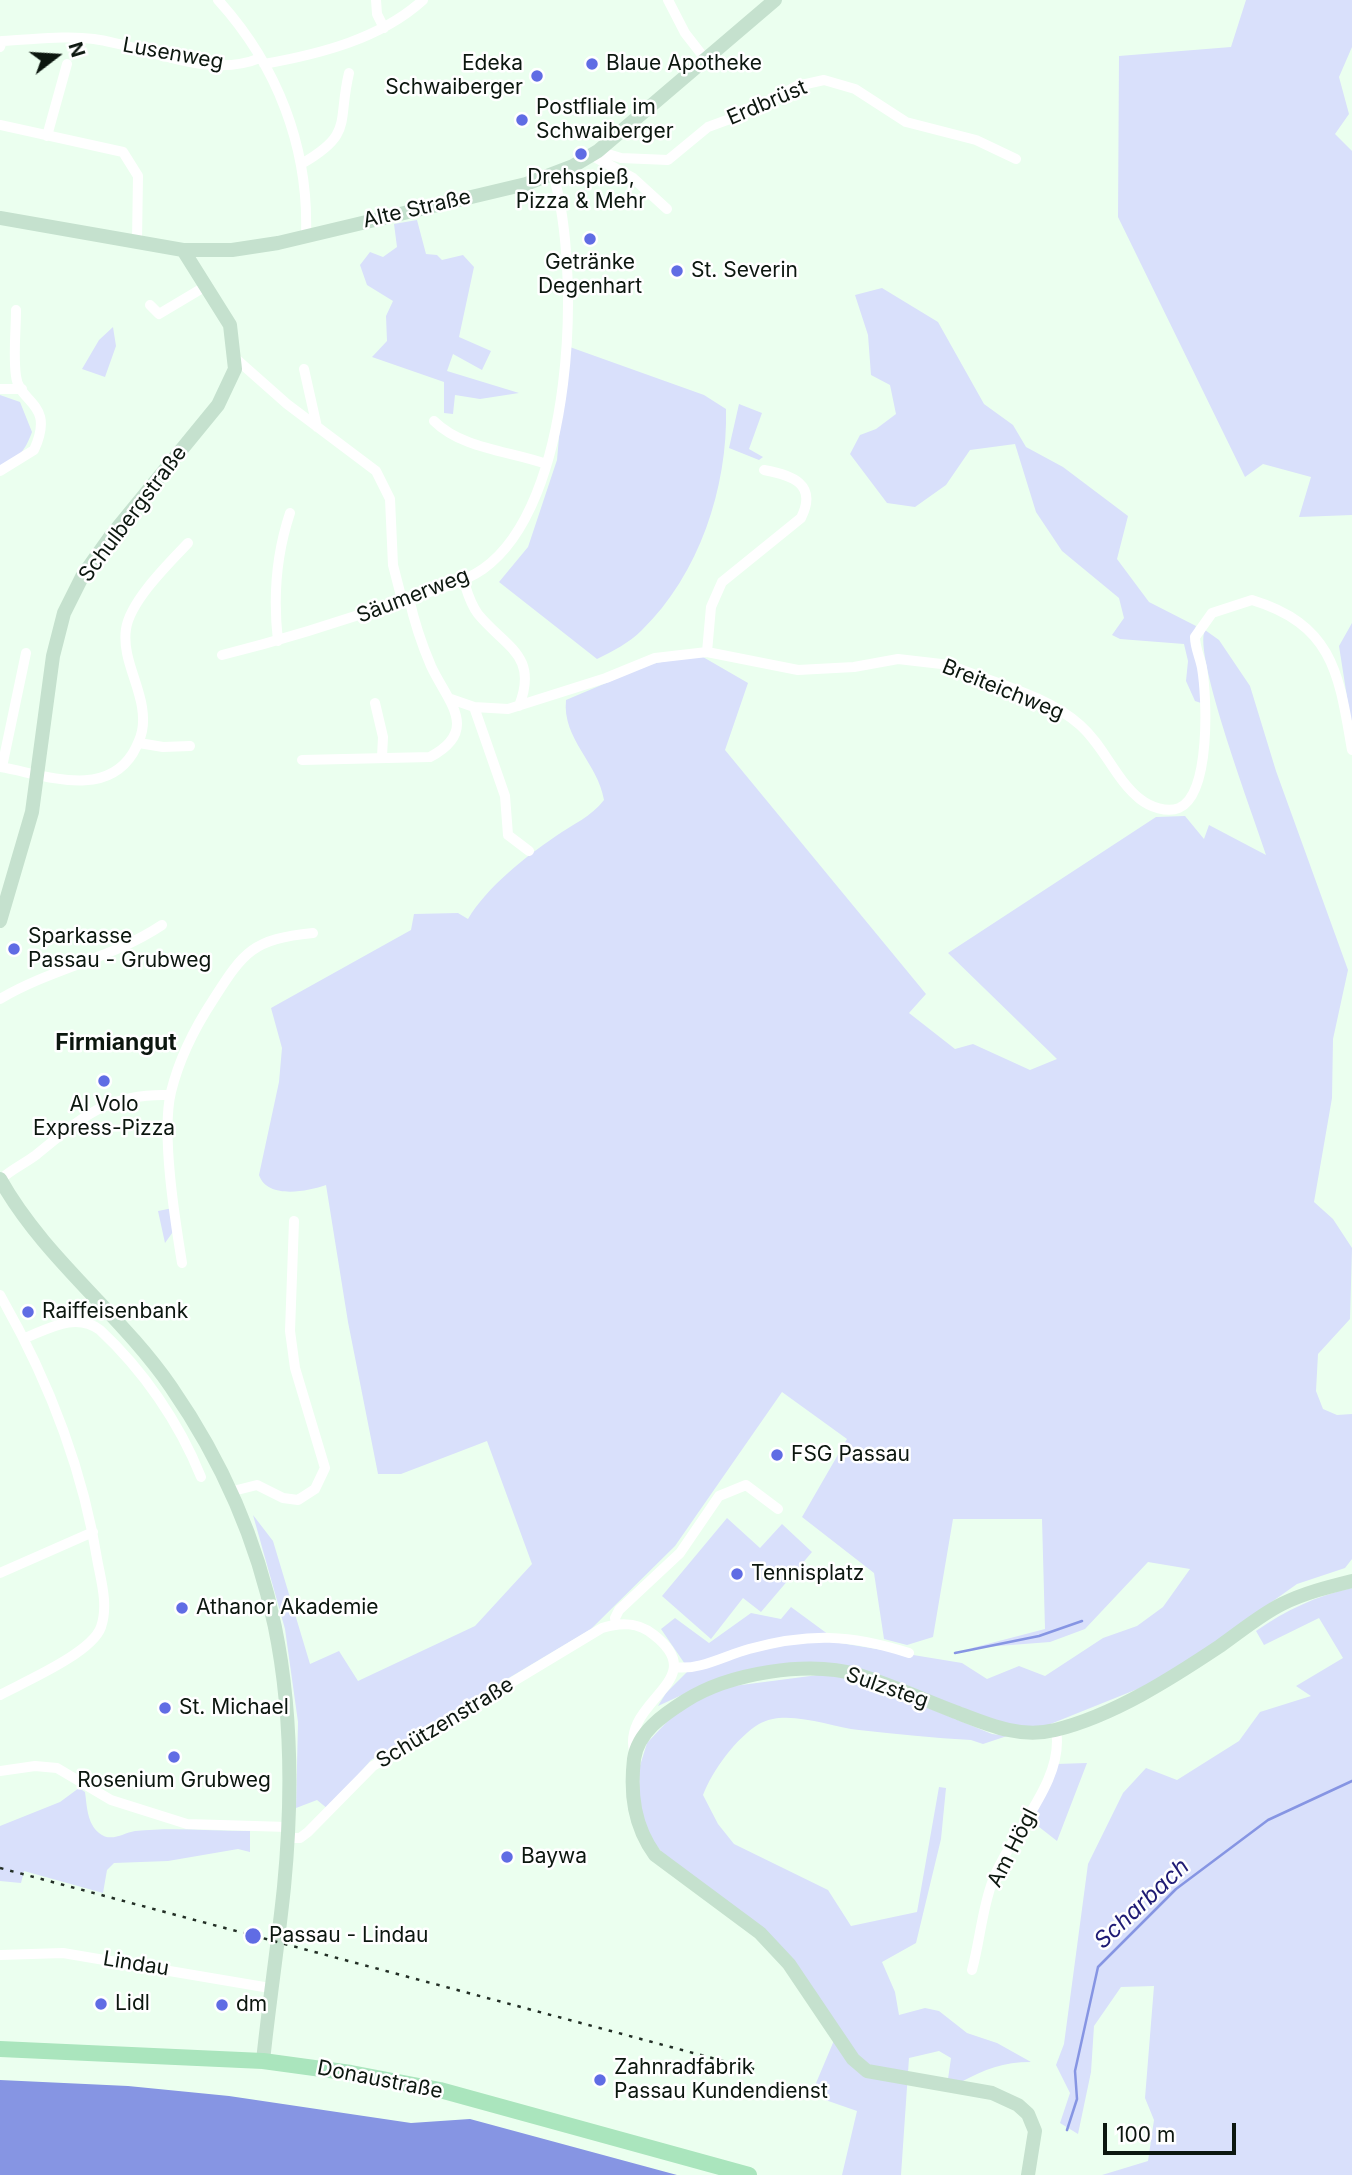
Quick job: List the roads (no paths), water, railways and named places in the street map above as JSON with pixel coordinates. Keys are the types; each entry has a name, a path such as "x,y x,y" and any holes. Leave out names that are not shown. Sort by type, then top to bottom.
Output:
{"main road":[{"name":"Donaustraße","path":"0,2049 263,2061 440,2090 749,2175"}],"street":[{"path":"218,0 262,61 287,111 303,163 307,203 306,235"},
{"path":"376,0 377,14 384,28"},
{"name":"Lusenweg","path":"1,44 95,39 149,52 226,65 324,51 384,28 423,0"},
{"path":"668,0 685,33 706,60"},
{"name":"Alte Straße","path":"0,218 183,250 232,250 278,243 526,184 553,174 594,153 775,0"},
{"path":"47,136 67,64"},
{"path":"303,163 329,148 340,133 349,73"},
{"name":"Erdbrüst","path":"594,153 621,158 668,160 708,127 746,113 797,86 824,80 855,89 906,122 976,140 1016,159"},
{"path":"0,125 123,152 138,176 137,241"},
{"path":"594,153 633,178 667,209"},
{"name":"Säumerweg","path":"222,655 278,642 463,579 492,561 511,542 546,464 560,409 569,298 565,228 553,174"},
{"name":"Schulbergstraße","path":"0,920 25,844 39,775 51,667 64,613 83,575 110,537 218,405 232,378 235,358 230,325 183,250"},
{"path":"150,305 159,314 206,286"},
{"path":"0,471 34,450 41,424 36,404 16,380 16,310"},
{"path":"235,358 317,428 366,461 384,484 390,499 393,565 429,661 451,699 458,724 453,738 444,750 430,757 411,760 382,757 302,760"},
{"path":"304,369 317,428"},
{"path":"0,389 22,389"},
{"path":"433,421 444,432 546,464"},
{"path":"707,652 711,607 722,582 802,518 808,503 802,485 785,474 764,470"},
{"path":"278,642 274,601 283,534 290,513"},
{"path":"26,653 1,767 39,775 98,779 121,767 139,743 144,724 139,692 127,655 126,628 136,605 188,543"},
{"path":"463,579 476,611 523,663 526,682 519,706"},
{"name":"Breiteichweg","path":"451,699 493,710 519,706 606,678 655,658 707,652 798,670 854,667 898,659 950,665 1062,712 1088,733 1140,799 1156,808 1171,811 1188,803 1195,792 1203,758 1202,669 1195,637 1212,613 1252,600 1297,621 1324,647 1339,681 1352,750"},
{"path":"375,704 383,737 382,757"},
{"path":"474,707 505,796 505,824 508,835 529,850"},
{"path":"139,743 163,747 190,746"},
{"path":"0,999 33,980 128,946 162,925"},
{"path":"182,1263 169,1153 170,1095 193,1032 239,962 262,942 313,933"},
{"path":"170,1095 146,1094 101,1107 73,1123 0,1179 45,1245 139,1346 169,1384 233,1491 267,1587 279,1637 288,1711 288,1832 263,2061"},
{"path":"233,1491 257,1485 283,1498 298,1500 315,1489 325,1468 295,1367 290,1331 294,1221"},
{"path":"0,1295 24,1338 76,1464 93,1532 104,1600 101,1628 89,1644 0,1695"},
{"path":"24,1338 72,1321 88,1321 100,1329 167,1410 190,1449 201,1477"},
{"path":"635,1755 631,1742 635,1722 672,1679 675,1667 670,1651 648,1630 634,1624 616,1624 619,1610 680,1553 719,1496 746,1485 778,1509"},
{"path":"0,1573 93,1532"},
{"name":"Sulzsteg","path":"1028,2175 1035,2131 1028,2114 1007,2098 867,2071 853,2059 789,1964 760,1933 655,1855 643,1838 633,1802 635,1755 643,1737 656,1723 694,1695 729,1681 781,1671 828,1670 857,1674 984,1724 1014,1732 1056,1730 1135,1697 1180,1673 1279,1605 1309,1592 1352,1581"},
{"name":"Schützenstraße","path":"288,1832 300,1838 361,1777 396,1750 602,1628 616,1624"},
{"name":"Sulzsteg","path":"675,1667 687,1669 752,1648 812,1637 867,1640 909,1653"},
{"name":"Am Högl","path":"972,1970 992,1882 1009,1845 1043,1791 1056,1764 1056,1730"},
{"path":"0,1771 34,1766 57,1768 111,1800 187,1824 288,1832"},
{"name":"Lindau","path":"0,1955 63,1953 270,1988"}],"water":[{"path":"0,2080 128,2086 229,2096 411,2123 470,2119 677,2175 0,2175"}],"waterway":[{"path":"955,1653 1039,1636 1082,1621"},
{"name":"Scharbach","path":"1067,2130 1077,2099 1075,2071 1098,1967 1176,1889 1268,1820 1352,1781"}],"railway":[{"path":"0,1868 757,2070"}],"place":[{"name":"Blaue Apotheke","path":"592,64"},
{"name":"Edeka Schwaiberger","path":"537,76"},
{"name":"Postfliale im Schwaiberger","path":"522,120"},
{"name":"Drehspieß, Pizza & Mehr","path":"581,154"},
{"name":"Getränke Degenhart","path":"590,239"},
{"name":"St. Severin","path":"677,271"},
{"name":"Sparkasse Passau - Grubweg","path":"14,949"},
{"name":"Al Volo Express-Pizza","path":"104,1081"},
{"name":"Raiffeisenbank","path":"28,1312"},
{"name":"FSG Passau","path":"777,1455"},
{"name":"Tennisplatz","path":"737,1574"},
{"name":"Athanor Akademie","path":"182,1608"},
{"name":"St. Michael","path":"165,1708"},
{"name":"Rosenium Grubweg","path":"174,1757"},
{"name":"Baywa","path":"507,1857"},
{"name":"Passau - Lindau","path":"253,1936"},
{"name":"Lidl","path":"101,2004"},
{"name":"dm","path":"222,2005"},
{"name":"Zahnradfabrik Passau Kundendienst","path":"600,2080"}],"district":[{"name":"Firmiangut","path":"116,1043"}]}
